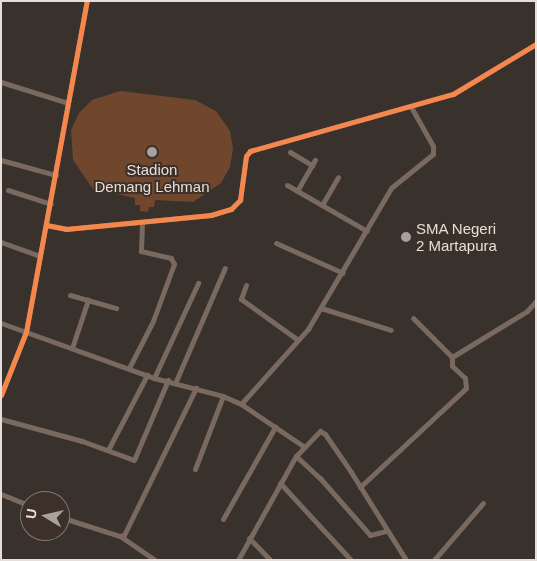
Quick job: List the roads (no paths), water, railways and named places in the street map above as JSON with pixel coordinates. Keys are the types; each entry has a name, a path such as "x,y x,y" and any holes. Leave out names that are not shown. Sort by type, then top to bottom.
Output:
{"street":[{"path":"1,395 26,332 88,1"},
{"path":"46,225 66,229 142,222 231,209 240,200 246,156 250,151 411,107 467,88 536,44"},
{"path":"1,82 68,103"},
{"path":"241,404 298,340 321,308 391,188 434,151 411,107"},
{"path":"290,152 313,163 297,191"},
{"path":"1,160 56,174"},
{"path":"322,205 338,177"},
{"path":"287,185 367,231"},
{"path":"8,190 51,204"},
{"path":"129,368 153,322 174,264 171,258 141,251 142,222"},
{"path":"1,242 40,256"},
{"path":"276,243 343,273"},
{"path":"176,381 225,268"},
{"path":"154,378 198,284"},
{"path":"246,286 241,299 298,340"},
{"path":"70,295 116,308"},
{"path":"72,348 88,300"},
{"path":"452,357 528,311 536,301"},
{"path":"321,308 391,330"},
{"path":"360,487 466,388 465,378 452,366 452,357 413,318"},
{"path":"1,322 154,378 176,381 224,396 241,404 303,446"},
{"path":"108,450 147,375"},
{"path":"1,419 136,459 168,380"},
{"path":"120,536 124,534 196,388"},
{"path":"195,469 224,396"},
{"path":"223,519 275,427"},
{"path":"238,560 248,538 296,456 317,432 325,434 406,560"},
{"path":"296,456 320,478 370,535 386,531"},
{"path":"280,483 350,559"},
{"path":"1,494 20,502"},
{"path":"434,560 484,503"},
{"path":"70,520 120,536 152,559"},
{"path":"248,538 270,560"}],"place":[{"name":"Stadion Demang Lehman","path":"152,152"},
{"name":"SMA Negeri 2 Martapura","path":"406,237"}]}
